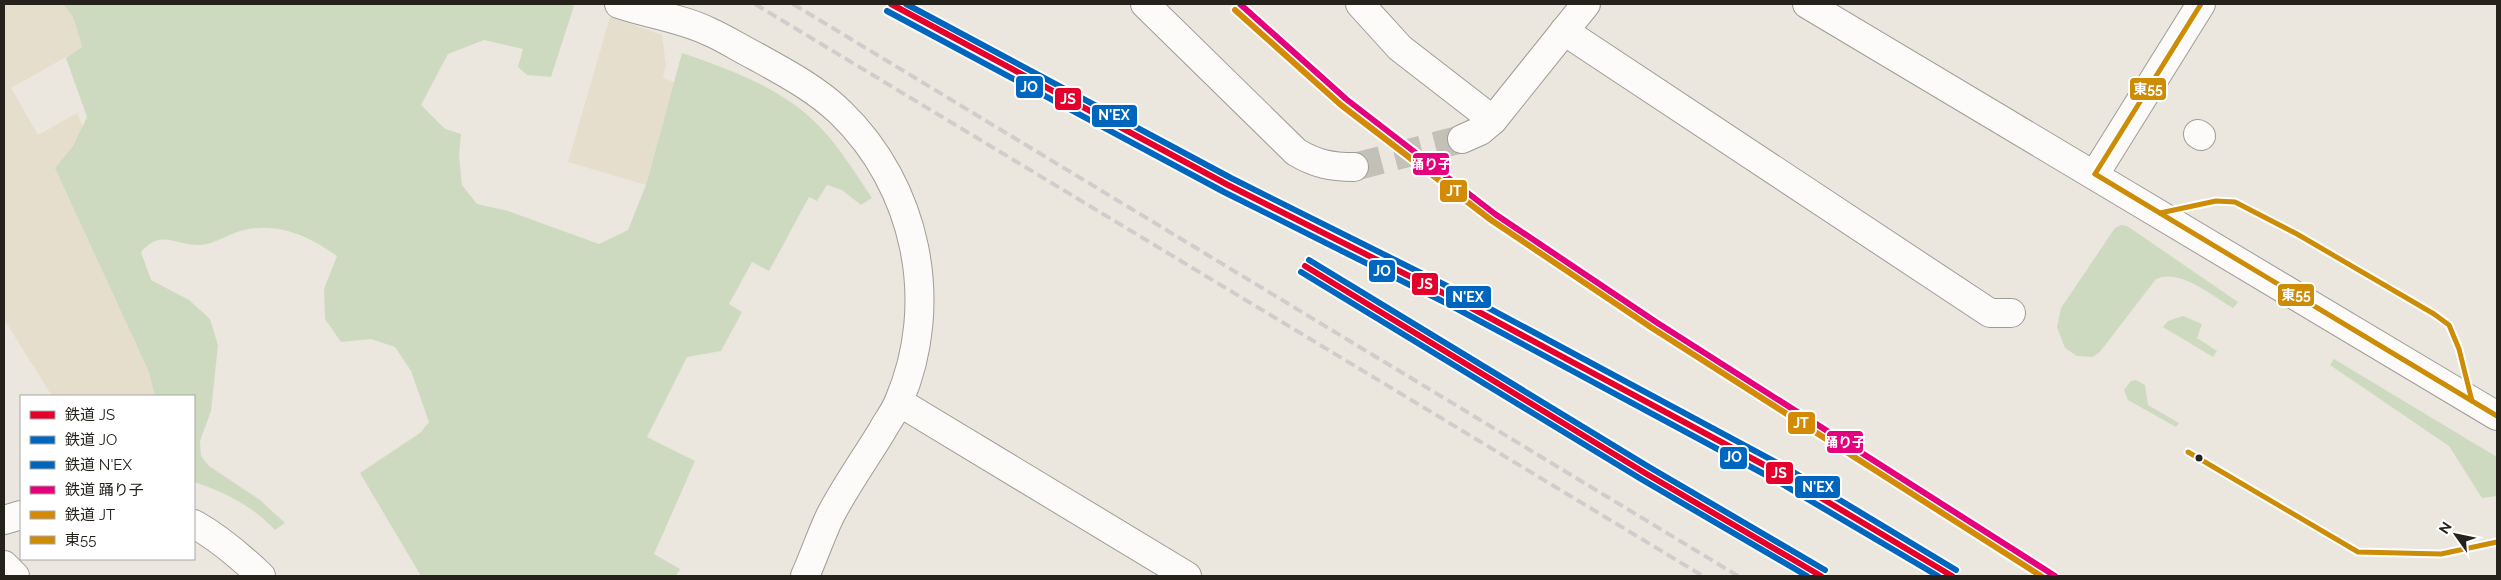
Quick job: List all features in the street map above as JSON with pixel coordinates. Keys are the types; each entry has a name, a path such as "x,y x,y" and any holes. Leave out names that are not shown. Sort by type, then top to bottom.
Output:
{"street":[{"path":"1145,4 1296,152 1315,163 1334,167 1354,166"},
{"path":"1462,139 1480,131 1493,120 1586,4"},
{"path":"1806,4 2095,174 2497,416"},
{"path":"2095,174 2201,4"},
{"path":"626,5 709,31 797,80 840,112 876,155 903,205 912,231 918,261 919,295 917,329 912,361 899,402 830,516 805,576"},
{"path":"1367,6 1400,48 1493,120"},
{"path":"1564,31 1990,313 2011,313"},
{"path":"899,402 1187,576"},
{"path":"4,520 20,515"},
{"path":"195,525 212,534 241,556 261,576"},
{"path":"4,565 15,576"}],"shaded area":[{"path":"4,4 63,4 73,17 82,48 11,88 38,135 77,113 180,358 177,395 51,395 4,319"},
{"path":"610,17 662,35 666,65 663,78 674,82 646,185 568,162"}],"green space":[{"path":"63,4 570,4 574,6 551,77 527,75 518,67 523,49 484,40 448,54 421,105 445,129 461,134 459,156 462,185 477,204 508,211 599,244 628,230 646,185 682,53 756,82 790,101 805,113 820,127 848,161 872,198 861,205 842,190 827,185 817,201 809,197 769,271 752,262 729,304 742,312 721,351 687,357 647,437 695,461 654,554 680,569 676,576 421,576 360,473 420,433 429,422 411,371 395,347 371,339 341,342 325,319 324,289 337,256 315,242 281,229 257,228 244,230 212,243 201,245 162,240 149,245 141,252 151,280 189,300 210,319 218,345 211,411 200,441 201,456 209,466 260,500 285,523 275,530 258,514 238,501 195,482 195,395 155,395 149,372 55,168 73,146 87,117 66,58 82,47 73,17"},
{"path":"2121,225 2127,226 2238,302 2233,308 2185,280 2175,277 2156,279 2099,353 2092,357 2077,356 2065,348 2057,327 2061,308 2115,228"},
{"path":"2183,316 2202,324 2197,338 2217,351 2213,357 2163,327 2168,321"},
{"path":"2334,359 2497,457 2497,496 2482,498 2449,446 2330,365"},
{"path":"2136,380 2145,385 2148,405 2179,423 2176,427 2128,400 2124,390 2131,381"}],"tunnel":[{"path":"1354,167 1462,139"}],"railway":[{"path":"755,4 1703,576"},
{"path":"793,4 1738,576"}],"rail line":[{"name":"JS","path":"891,4 1228,185 1451,297 1781,474 1952,576"},
{"name":"N'EX","path":"906,4 1231,178 1455,290 1785,467 1956,570"},
{"name":"踊り子","path":"1240,4 1346,99 1495,214 1656,322 2055,576"},
{"name":"JT","path":"1235,10 1341,105 1491,220 1652,328 2041,576"},
{"name":"JO","path":"887,11 1224,192 1448,304 1777,481 1938,576"},
{"name":"N'EX","path":"1309,260 1649,467 1825,570"},
{"name":"JS","path":"1305,266 1645,473 1821,576"},
{"name":"JO","path":"1301,272 1641,479 1807,576"}],"transit line":[{"name":"東55","path":"2095,174 2201,4"},
{"name":"東55","path":"2095,174 2497,416"},
{"name":"東55","path":"2160,213 2216,201 2235,202 2297,234 2434,314 2449,325 2459,349 2472,401"},
{"name":"東55","path":"2188,452 2358,552 2441,554 2497,542"}]}
